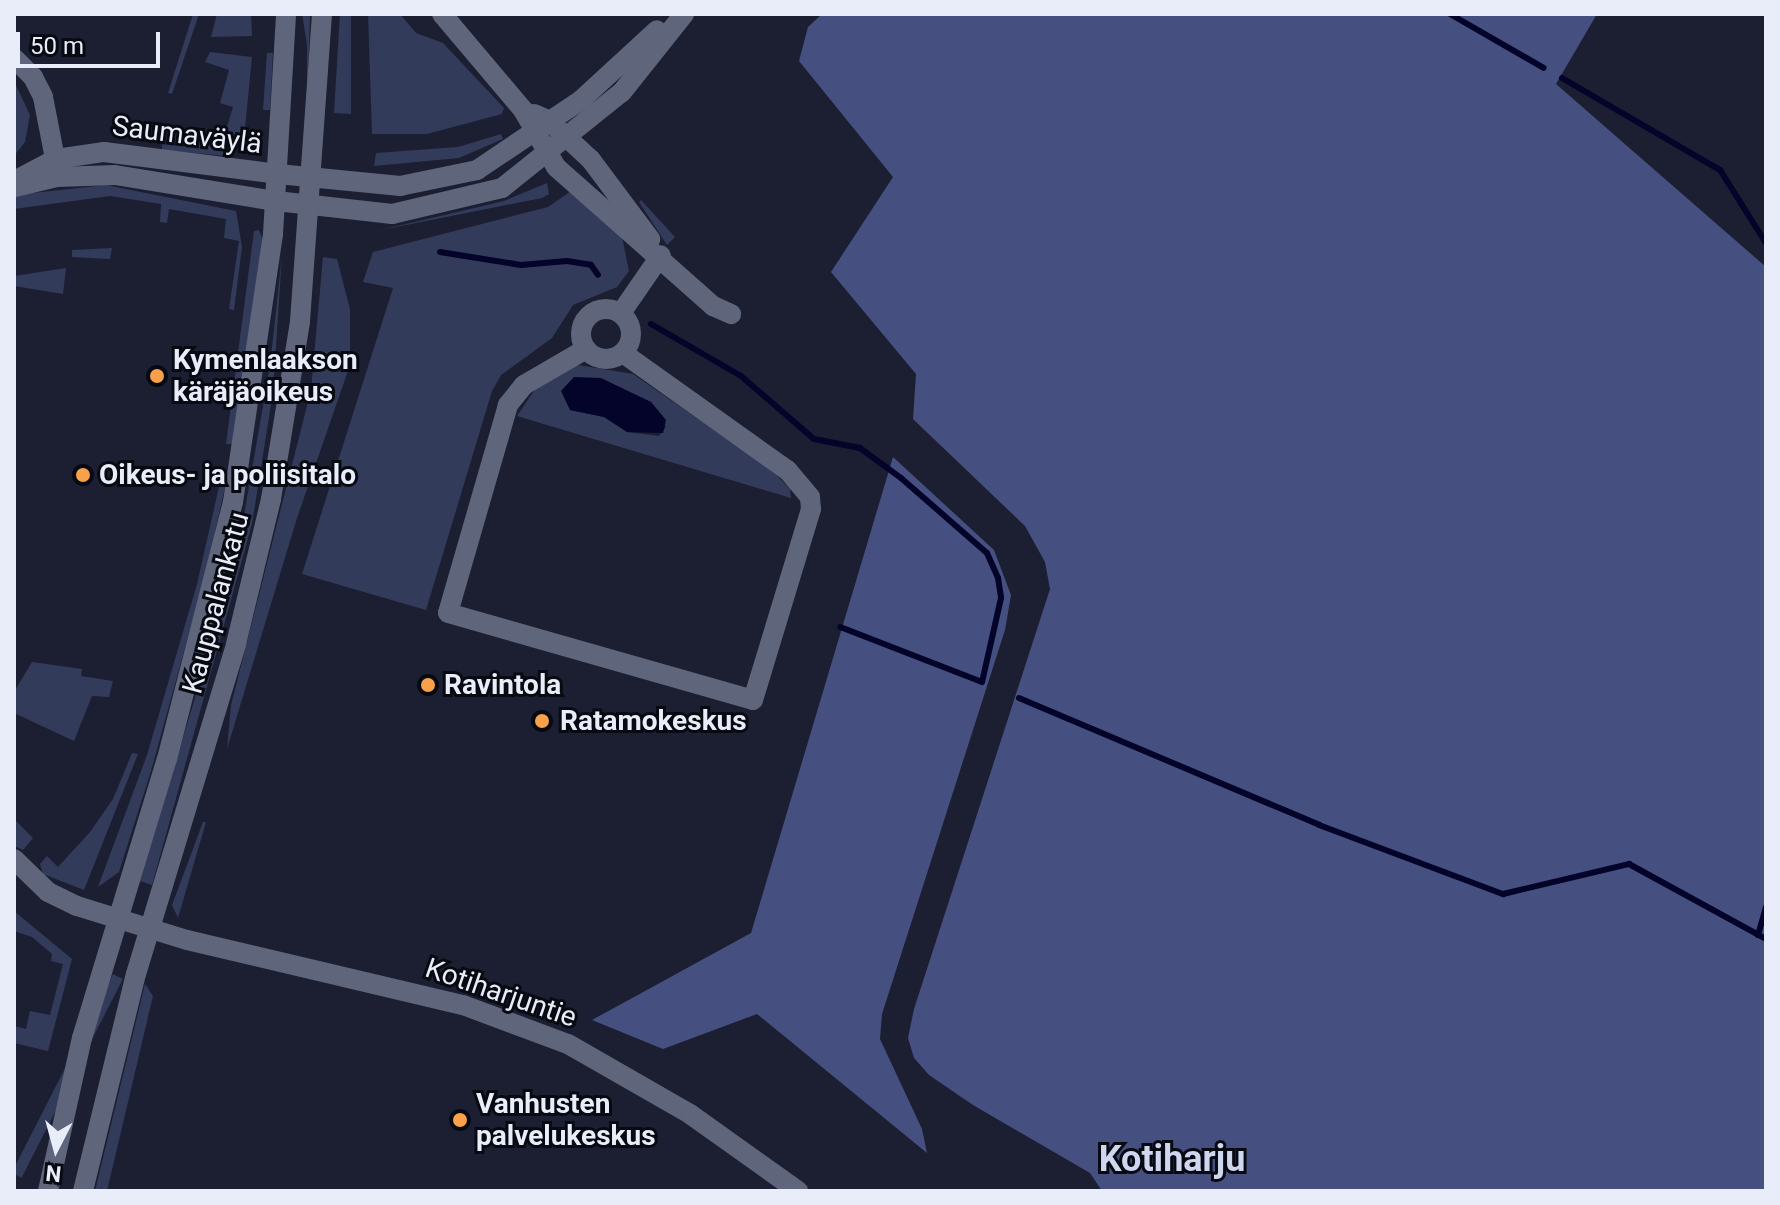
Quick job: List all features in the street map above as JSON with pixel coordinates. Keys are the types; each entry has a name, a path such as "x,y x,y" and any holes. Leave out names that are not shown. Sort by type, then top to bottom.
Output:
{"street":[{"name":"Kauppalankatu","path":"48,1191 116,918 182,704 233,502 260,345 276,201 286,14"},
{"name":"Kauppalankatu","path":"83,1191 149,930 236,644 268,513 300,321 322,14"},
{"path":"442,14 523,110 542,125 569,138 661,255"},
{"name":"Saumaväylä","path":"14,184 56,168 130,154 278,174 400,186 456,177 499,159 613,75 675,14"},
{"name":"Saumaväylä","path":"56,168 369,214 414,211 502,188 548,156 622,92 684,14"},
{"path":"14,58 33,77 43,97 56,168"},
{"path":"542,125 548,156 661,255 713,306 731,314"},
{"path":"621,313 661,255"},
{"path":"605,308 621,313 632,335 623,353 603,359 586,349 581,328 590,314 605,308"},
{"path":"586,349 524,385 508,405 448,613 753,700 811,509 810,497 787,470 623,353"},
{"name":"Kotiharjuntie","path":"14,859 57,898 149,930 373,980 522,1025 621,1072 798,1191"}],"shaded area":[{"path":"193,14 199,14 172,94 168,93"},
{"path":"217,14 251,14 252,36 211,37"},
{"path":"302,14 310,14 307,112 307,44"},
{"path":"340,14 351,14 351,114 334,113"},
{"path":"368,14 400,14 416,33 443,43 504,108 502,114 427,134 372,134"},
{"path":"822,14 1597,14 1556,84 1766,267 1766,1191 1102,1191 1090,1173 973,1105 929,1075 914,1058 908,1038 914,1009 1050,589 1045,562 1025,526 913,419 916,374 831,272 893,177 799,61 808,27"},
{"path":"210,52 252,57 244,138 225,133 233,107 220,103 229,70 205,62"},
{"path":"267,53 273,53 270,110 263,110"},
{"path":"14,81 30,115 25,142 14,156"},
{"path":"163,124 225,149 225,156 162,150"},
{"path":"501,134 503,139 459,158 374,166 376,153 458,147"},
{"path":"547,183 549,194 542,198 376,231 504,201"},
{"path":"106,185 236,211 242,247 234,310 229,309 239,241 224,238 226,219 169,209 167,223 160,222 161,204 110,196 14,209 14,195"},
{"path":"571,191 621,232 629,271 617,287 573,305 552,338 501,375 492,391 426,610 302,574 393,288 363,282 373,252 548,207"},
{"path":"641,200 675,237 667,245 639,202"},
{"path":"259,230 263,240 232,444 226,444 254,231"},
{"path":"112,248 110,259 72,257 72,250"},
{"path":"282,255 273,392 252,524 152,885 140,881 236,561 270,366"},
{"path":"323,257 337,259 350,309 350,365 297,518 227,749 231,705 311,390"},
{"path":"66,268 63,294 14,286 14,276"},
{"path":"578,365 633,374 773,471 790,489 791,498 517,416 538,385","holes":["641,398 651,402 666,427 659,436 627,432 604,417 570,410"]},
{"path":"574,377 601,378 651,402 666,420 663,433 627,432 604,417 570,410 561,391"},
{"path":"893,457 994,550 1011,595 1005,630 882,1014 880,1039 922,1129 927,1153 757,1014 663,1049 592,1020 751,933"},
{"path":"221,478 227,479 204,579 151,771 119,872 98,887 147,755 197,584"},
{"path":"32,662 82,669 81,676 113,681 109,697 92,696 74,741 14,713 14,692"},
{"path":"132,753 138,754 84,890 43,874 40,864 47,856 58,867 90,832 113,799"},
{"path":"14,819 33,838 23,850 14,846"},
{"path":"203,822 206,822 178,918 172,905"},
{"path":"14,911 72,959 48,1051 14,1043 14,1026 26,1029 30,1011 50,1015 63,964 51,961 52,954 32,937 14,931"},
{"path":"113,974 123,979 22,1178 14,1174 14,1168"},
{"path":"145,984 153,996 107,1191 95,1191"}],"waterway":[{"path":"1450,14 1544,68"},
{"path":"1562,78 1720,170 1766,243"},
{"path":"440,252 521,265 567,261 591,265 598,275"},
{"path":"651,324 741,376 814,439 860,448 901,478 987,553 998,578 1001,598 982,682 840,627"},
{"path":"1019,698 1319,825 1503,894 1629,864 1766,939"},
{"path":"1758,935 1766,907"}],"place":[{"name":"Kymenlaakson käräjäoikeus","path":"157,376"},
{"name":"Oikeus- ja poliisitalo","path":"83,475"},
{"name":"Ravintola","path":"428,685"},
{"name":"Ratamokeskus","path":"542,721"},
{"name":"Vanhusten palvelukeskus","path":"460,1120"}],"district":[{"name":"Kotiharju","path":"1172,1160"}]}
